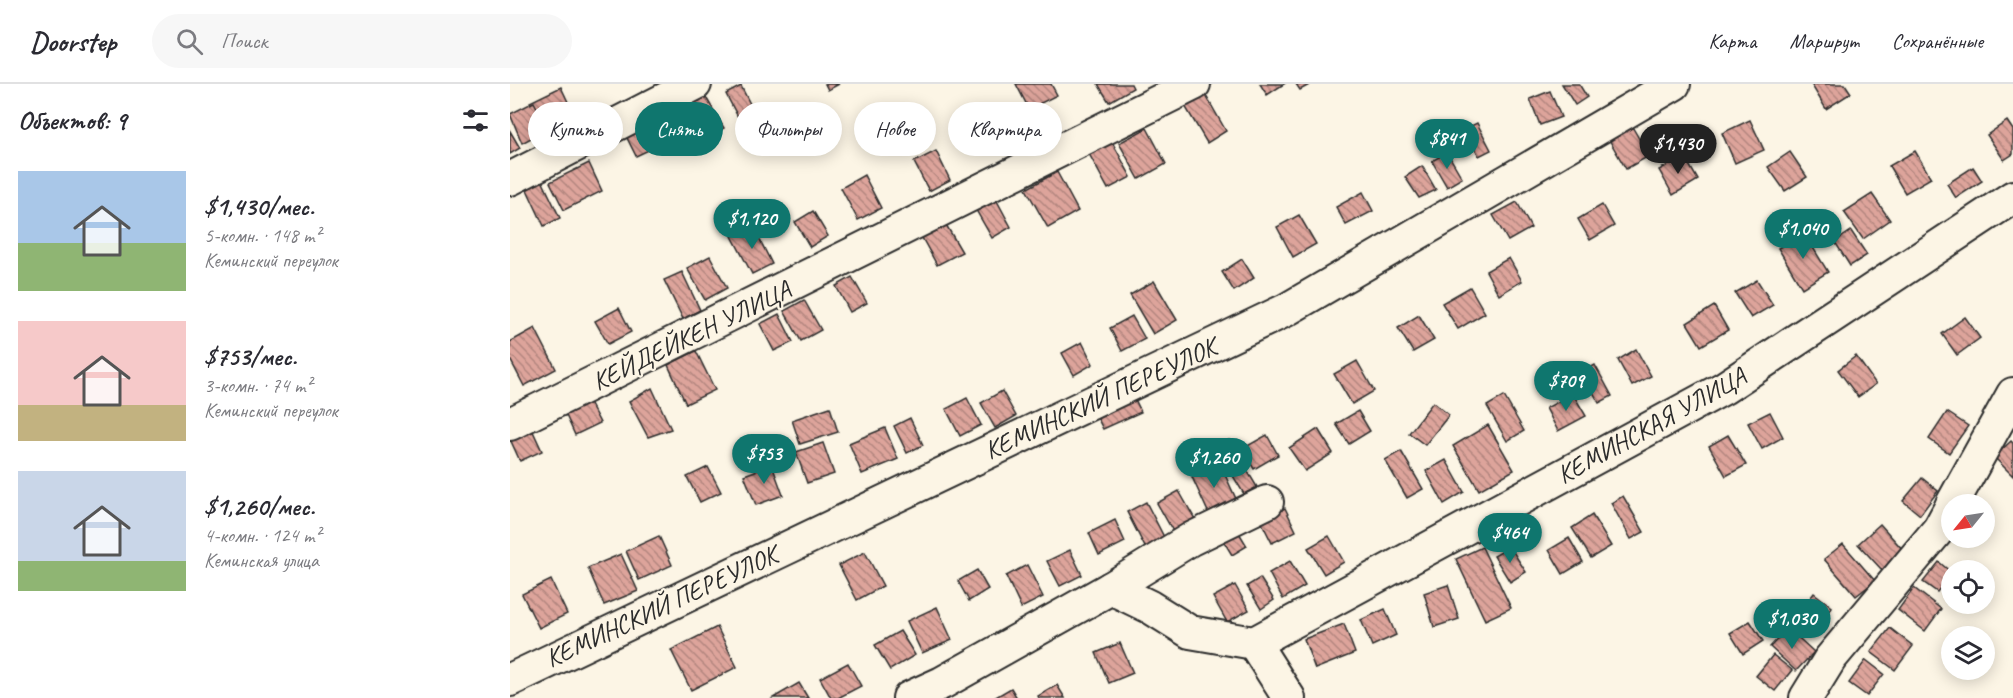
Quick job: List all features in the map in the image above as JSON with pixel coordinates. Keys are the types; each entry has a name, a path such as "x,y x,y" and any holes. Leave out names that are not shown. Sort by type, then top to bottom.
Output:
{"street":[{"path":"510,179 695,84"},
{"name":"КЕЙДЕЙКЕН УЛИЦА","path":"510,424 1194,84"},
{"name":"КЕМИНСКИЙ ПЕРЕУЛОК","path":"510,680 525,670 1286,310 1674,84"},
{"name":"КЕМИНСКАЯ УЛИЦА","path":"1254,643 1724,388 2013,197"},
{"path":"1958,494 2013,394"},
{"path":"909,698 942,683 1111,588 1191,539 1267,502"},
{"path":"1806,698 1830,659 1941,525"},
{"path":"1111,588 1190,632 1254,643 1289,698"}],"building":[{"path":"825,84 839,84 828,90"},
{"path":"1016,84 1051,84 1057,95 1043,102 1025,102"},
{"path":"1098,84 1131,84 1133,88 1109,102"},
{"path":"1260,84 1284,84 1267,95"},
{"path":"1296,84 1311,84 1300,90"},
{"path":"1562,84 1579,84 1587,97 1575,105"},
{"path":"1811,84 1845,84 1851,93 1826,109"},
{"path":"741,86 749,102 735,102 735,111 726,94"},
{"path":"561,87 568,102 530,102"},
{"path":"1550,91 1561,117 1540,125 1530,99"},
{"path":"704,94 709,102 691,102"},
{"path":"1205,94 1226,131 1207,143 1185,106"},
{"path":"528,105 528,140 522,143 510,114"},
{"path":"1750,120 1764,150 1735,163 1722,133"},
{"path":"2007,121 2013,130 2013,154 2004,160 1987,135"},
{"path":"1477,123 1491,150 1479,156 1465,129"},
{"path":"1630,123 1649,156 1626,169 1607,136"},
{"path":"635,127 635,154 624,132"},
{"path":"1147,128 1166,164 1139,179 1119,143"},
{"path":"510,131 520,148 510,154"},
{"path":"1110,138 1131,177 1108,189 1087,150"},
{"path":"936,151 950,180 929,191 914,162 926,156 936,156"},
{"path":"1915,151 1931,178 1905,193 1889,166"},
{"path":"1447,152 1462,178 1447,187 1432,161"},
{"path":"1790,152 1807,177 1785,191 1768,167"},
{"path":"1684,156 1698,180 1673,195 1659,170"},
{"path":"589,163 602,191 564,210 550,182"},
{"path":"1422,166 1436,190 1419,198 1405,177"},
{"path":"1973,167 1982,181 1956,198 1947,184"},
{"path":"1057,172 1078,211 1048,228 1026,189"},
{"path":"539,174 560,218 544,226 523,181"},
{"path":"864,175 881,208 858,220 841,188"},
{"path":"1363,192 1373,211 1346,225 1336,207"},
{"path":"1872,194 1890,220 1863,239 1844,212"},
{"path":"996,199 1011,227 992,238 976,210"},
{"path":"1517,202 1531,228 1508,241 1493,215"},
{"path":"1602,205 1614,226 1590,240 1578,219"},
{"path":"813,211 828,236 810,247 795,222"},
{"path":"1299,215 1316,244 1293,257 1277,227"},
{"path":"945,223 962,252 937,265 921,236"},
{"path":"753,226 772,264 752,274 732,236"},
{"path":"1851,231 1867,255 1850,266 1835,242"},
{"path":"1804,233 1828,272 1802,288 1778,248"},
{"path":"710,256 727,288 705,300 687,268"},
{"path":"1509,258 1522,281 1499,295 1486,271"},
{"path":"1242,259 1254,278 1234,291 1222,272"},
{"path":"682,272 700,310 683,319 664,280"},
{"path":"852,277 867,303 850,312 836,286"},
{"path":"1757,280 1773,305 1751,318 1735,293"},
{"path":"1154,281 1177,320 1153,334 1130,295"},
{"path":"1470,287 1485,313 1458,329 1442,303"},
{"path":"804,300 821,330 801,341 784,311"},
{"path":"1714,306 1728,330 1701,346 1687,323"},
{"path":"619,308 631,332 608,344 595,321"},
{"path":"779,314 793,342 774,351 760,324"},
{"path":"1419,315 1434,340 1413,352 1398,328"},
{"path":"1132,316 1145,339 1122,351 1110,328"},
{"path":"1965,317 1980,338 1957,355 1942,334"},
{"path":"535,328 556,369 524,386 510,359 510,342"},
{"path":"1082,342 1093,364 1074,375 1062,353"},
{"path":"1636,349 1651,376 1632,386 1618,360"},
{"path":"696,351 715,390 686,404 668,365"},
{"path":"1856,356 1876,384 1858,397 1838,370"},
{"path":"1357,361 1374,391 1352,404 1334,374"},
{"path":"1595,365 1612,396 1599,403 1582,372"},
{"path":"652,388 671,429 648,437 629,401"},
{"path":"1002,391 1016,416 995,428 981,403"},
{"path":"1573,394 1586,416 1558,431 1546,408"},
{"path":"1504,396 1524,431 1507,441 1487,406"},
{"path":"1134,397 1141,412 1103,429 1096,415"},
{"path":"967,398 981,425 960,436 946,409"},
{"path":"588,400 600,423 575,435 564,411"},
{"path":"1433,402 1449,415 1425,445 1409,433"},
{"path":"830,407 838,432 800,444 792,420"},
{"path":"1358,411 1370,431 1349,444 1336,424"},
{"path":"1770,412 1783,437 1762,449 1748,423"},
{"path":"1947,412 1968,426 1949,453 1929,439"},
{"path":"910,418 923,445 907,453 894,426"},
{"path":"1488,425 1514,470 1479,490 1453,446"},
{"path":"531,427 542,451 520,461 510,439"},
{"path":"885,428 898,459 862,474 849,443"},
{"path":"1318,429 1333,453 1305,471 1289,448"},
{"path":"1267,435 1278,455 1254,469 1242,449"},
{"path":"1728,435 1746,465 1726,476 1709,446"},
{"path":"1229,440 1257,487 1244,494 1216,448"},
{"path":"2011,441 2013,443 2013,476 1994,457"},
{"path":"823,443 834,474 807,483 796,452"},
{"path":"1401,451 1423,489 1407,498 1385,460"},
{"path":"1446,460 1464,492 1444,504 1426,471"},
{"path":"1220,464 1237,501 1209,514 1192,477"},
{"path":"772,465 783,495 756,505 744,475"},
{"path":"708,467 721,492 700,502 687,477"},
{"path":"1922,478 1938,491 1920,515 1903,501"},
{"path":"1179,491 1196,521 1174,533 1157,503"},
{"path":"1623,496 1644,532 1631,539 1611,503"},
{"path":"1146,502 1166,541 1147,551 1127,512"},
{"path":"1285,508 1296,531 1272,543 1261,521"},
{"path":"1592,515 1611,546 1591,558 1572,528"},
{"path":"1115,520 1125,542 1099,555 1089,533"},
{"path":"1232,521 1247,546 1232,555 1217,530"},
{"path":"1880,524 1904,551 1882,570 1858,544"},
{"path":"659,536 672,565 639,580 626,551"},
{"path":"1329,536 1344,562 1324,574 1308,548"},
{"path":"1569,538 1583,562 1563,574 1549,550"},
{"path":"1843,544 1875,581 1856,596 1824,559"},
{"path":"1482,547 1511,608 1485,620 1456,559"},
{"path":"1510,547 1526,572 1510,582 1494,556"},
{"path":"1070,550 1082,575 1060,586 1047,561"},
{"path":"865,552 883,586 857,600 839,565"},
{"path":"621,554 638,591 604,605 588,568"},
{"path":"1290,561 1305,586 1283,599 1269,573"},
{"path":"1939,562 1941,564 1941,587 1937,592 1923,582"},
{"path":"1027,565 1043,597 1021,608 1006,576"},
{"path":"977,570 988,589 969,601 958,581"},
{"path":"1260,578 1274,600 1261,609 1247,586"},
{"path":"551,580 567,614 539,628 522,594"},
{"path":"1235,585 1249,610 1227,622 1213,597"},
{"path":"1448,585 1459,619 1434,627 1424,593"},
{"path":"1914,588 1941,609 1925,631 1898,610"},
{"path":"1814,593 1832,607 1819,624 1801,610"},
{"path":"937,607 952,640 922,653 907,621"},
{"path":"1385,609 1396,635 1372,646 1361,620"},
{"path":"1750,621 1763,641 1743,654 1730,633"},
{"path":"1344,624 1355,653 1315,669 1304,639"},
{"path":"717,627 737,667 691,690 671,650"},
{"path":"1788,628 1814,652 1796,671 1770,647"},
{"path":"1890,628 1913,646 1895,670 1871,652"},
{"path":"900,631 915,655 890,670 875,645"},
{"path":"1120,643 1133,673 1109,683 1096,653"},
{"path":"1773,655 1792,670 1775,691 1756,676"},
{"path":"1866,660 1884,674 1867,696 1849,683"},
{"path":"848,663 861,686 838,698 831,698 820,678"},
{"path":"799,683 808,698 773,698"},
{"path":"1057,685 1065,698 1039,698 1038,696"},
{"path":"1011,688 1017,698 994,698"}]}
